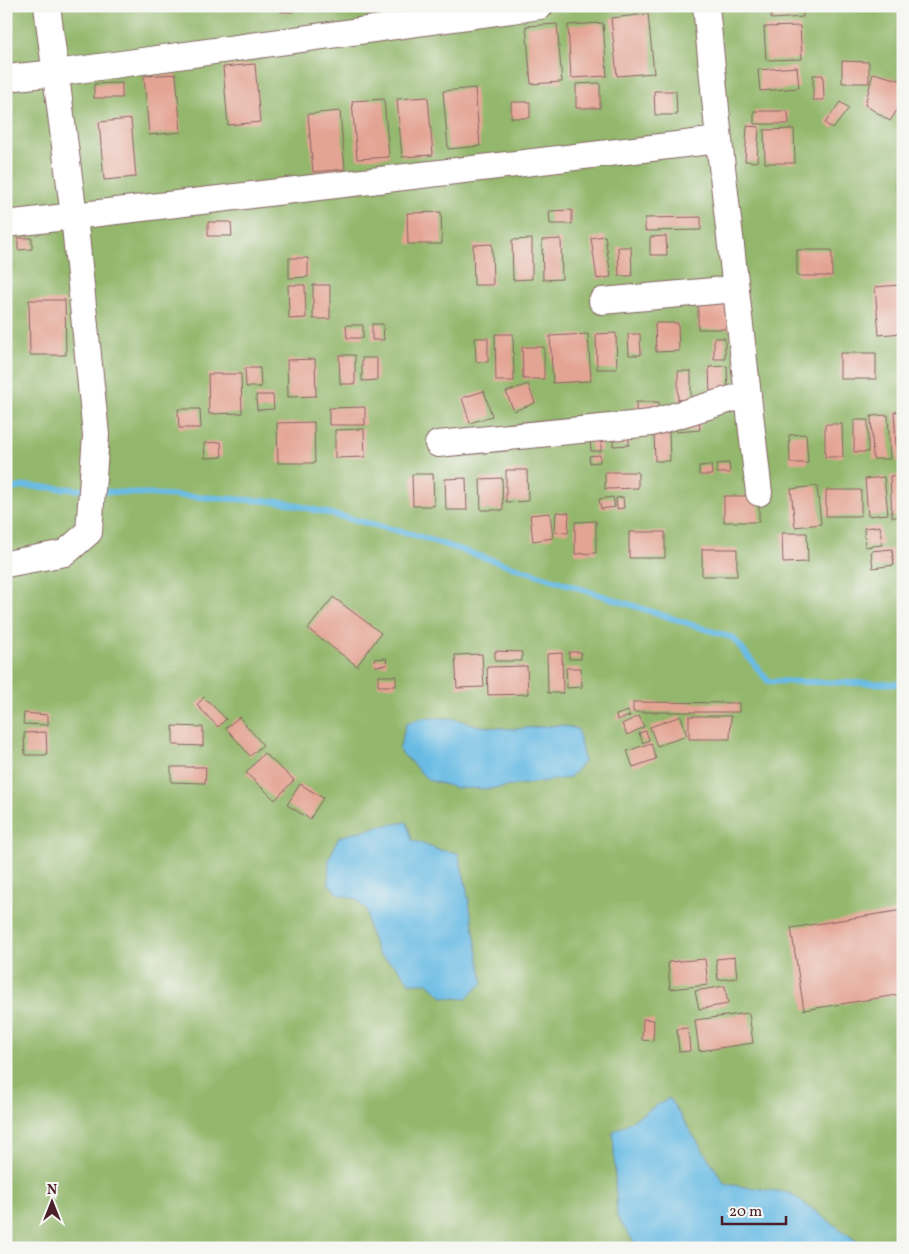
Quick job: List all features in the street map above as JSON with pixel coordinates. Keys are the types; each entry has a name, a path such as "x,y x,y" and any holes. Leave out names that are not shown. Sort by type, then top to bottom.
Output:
{"street":[{"path":"6,564 64,553 89,532 96,435 74,216 47,6"},
{"path":"6,78 56,73 540,6"},
{"path":"706,6 719,140 759,493"},
{"path":"6,224 719,140"},
{"path":"602,302 736,289"},
{"path":"438,444 651,423 748,394"}],"green space":[{"path":"6,6 903,6 903,1248 6,1248"}],"water":[{"path":"423,718 451,718 480,726 514,729 560,725 578,729 584,762 569,778 489,789 457,788 428,780 399,750 406,724"},
{"path":"407,822 412,840 439,850 458,853 466,885 483,983 465,999 443,997 428,983 410,983 397,967 378,954 368,926 367,911 356,899 338,894 328,883 329,859 339,837 379,826"},
{"path":"669,1098 725,1184 790,1193 858,1242 859,1248 638,1248 617,1217 613,1132"}],"building":[{"path":"281,6 293,6 293,12 281,12"},
{"path":"369,6 390,6 391,16 369,16"},
{"path":"771,6 803,6 803,17 771,19"},
{"path":"648,14 654,73 617,76 611,18"},
{"path":"603,23 607,76 571,78 568,25"},
{"path":"557,24 562,82 531,84 526,26"},
{"path":"800,26 802,59 766,60 764,27"},
{"path":"842,61 869,62 869,83 842,83"},
{"path":"255,64 260,122 228,125 223,67"},
{"path":"797,67 799,88 760,91 758,70"},
{"path":"873,73 903,81 903,101 890,121 865,105"},
{"path":"176,74 181,132 149,135 144,76"},
{"path":"813,75 823,75 824,100 813,100"},
{"path":"122,83 122,98 94,98 94,84"},
{"path":"600,83 600,108 576,108 576,84"},
{"path":"475,88 480,146 448,149 443,91"},
{"path":"654,91 676,91 677,115 655,115"},
{"path":"428,97 433,155 402,157 397,99"},
{"path":"384,99 389,157 357,159 352,101"},
{"path":"511,102 530,102 530,118 511,118"},
{"path":"840,102 849,108 833,129 825,123"},
{"path":"340,111 345,169 313,172 308,114"},
{"path":"754,111 788,111 789,124 754,124"},
{"path":"131,119 136,177 104,180 99,122"},
{"path":"747,126 759,127 757,162 745,161"},
{"path":"794,129 795,163 765,163 764,130"},
{"path":"572,210 572,224 550,224 549,211"},
{"path":"441,212 442,244 408,244 407,213"},
{"path":"701,217 701,230 645,231 645,218"},
{"path":"208,222 231,222 232,236 208,236"},
{"path":"605,236 611,277 597,279 591,238"},
{"path":"666,236 667,255 650,255 650,237"},
{"path":"18,238 32,238 32,249 18,250"},
{"path":"532,239 532,279 513,280 512,240"},
{"path":"561,239 562,279 543,280 542,240"},
{"path":"492,244 493,285 474,285 473,245"},
{"path":"618,247 631,247 632,276 619,276"},
{"path":"797,250 832,250 832,276 797,276"},
{"path":"289,258 308,258 308,277 289,278"},
{"path":"288,285 305,285 306,318 289,319"},
{"path":"313,285 330,285 330,319 313,319"},
{"path":"899,285 903,333 879,335 875,287"},
{"path":"734,297 734,329 698,329 698,298"},
{"path":"29,300 65,300 66,355 30,355"},
{"path":"655,323 678,323 679,351 656,352"},
{"path":"372,324 383,324 384,340 372,340"},
{"path":"346,325 363,325 363,338 347,338"},
{"path":"616,333 617,369 597,369 596,334"},
{"path":"495,334 513,334 514,381 496,381"},
{"path":"588,334 591,381 553,383 550,336"},
{"path":"628,334 640,334 641,355 629,355"},
{"path":"475,338 488,338 488,362 476,362"},
{"path":"714,338 725,338 725,359 714,359"},
{"path":"522,347 544,347 544,379 523,379"},
{"path":"840,353 876,353 876,379 840,379"},
{"path":"339,355 355,355 355,384 340,384"},
{"path":"362,358 377,358 377,380 362,381"},
{"path":"315,359 316,396 288,397 287,360"},
{"path":"727,366 728,394 710,395 709,367"},
{"path":"245,368 260,368 261,387 246,387"},
{"path":"678,371 691,371 691,400 678,400"},
{"path":"208,374 241,374 242,413 209,414"},
{"path":"528,384 535,403 514,411 506,392"},
{"path":"484,391 492,416 470,423 462,398"},
{"path":"256,395 273,395 274,409 257,410"},
{"path":"636,402 659,402 659,416 636,416"},
{"path":"365,407 365,425 329,425 329,408"},
{"path":"178,409 200,409 201,428 179,428"},
{"path":"903,411 903,462 897,462 894,412"},
{"path":"888,415 890,459 873,459 871,416"},
{"path":"699,417 700,430 676,432 674,419"},
{"path":"854,420 868,420 868,452 854,452"},
{"path":"314,422 315,463 278,463 277,423"},
{"path":"825,424 842,424 843,457 825,457"},
{"path":"364,429 365,457 335,458 335,430"},
{"path":"654,430 669,430 670,461 655,461"},
{"path":"806,434 808,463 790,463 789,435"},
{"path":"629,435 629,445 613,446 613,436"},
{"path":"590,439 601,439 601,451 591,451"},
{"path":"221,442 222,457 205,458 204,443"},
{"path":"600,455 600,462 590,463 589,456"},
{"path":"729,463 730,473 717,473 717,464"},
{"path":"711,465 712,475 699,475 699,466"},
{"path":"506,470 527,470 528,501 506,502"},
{"path":"605,472 638,472 638,488 605,489"},
{"path":"412,474 433,474 434,506 413,506"},
{"path":"902,475 903,517 892,517 890,476"},
{"path":"884,477 888,514 868,516 865,479"},
{"path":"466,478 467,510 446,510 445,479"},
{"path":"502,478 503,510 481,510 480,479"},
{"path":"817,486 821,524 795,527 791,489"},
{"path":"826,490 861,490 861,516 826,516"},
{"path":"724,496 759,496 759,522 724,522"},
{"path":"613,497 615,507 601,509 599,499"},
{"path":"623,497 624,508 617,509 616,498"},
{"path":"556,512 569,513 568,533 555,532"},
{"path":"550,513 553,538 533,541 530,515"},
{"path":"596,521 596,553 575,554 575,522"},
{"path":"880,526 882,545 865,547 864,528"},
{"path":"629,532 665,532 665,558 629,558"},
{"path":"782,533 807,533 808,562 783,563"},
{"path":"702,549 737,549 737,576 702,576"},
{"path":"892,549 894,565 873,568 871,551"},
{"path":"333,597 381,633 357,666 308,629"},
{"path":"495,651 522,652 522,661 495,661"},
{"path":"569,652 581,652 581,659 569,659"},
{"path":"562,653 563,693 548,693 547,654"},
{"path":"482,654 484,687 457,688 455,655"},
{"path":"386,658 387,665 375,666 374,659"},
{"path":"527,666 528,694 488,695 487,667"},
{"path":"566,668 581,668 582,687 567,688"},
{"path":"378,676 396,676 396,686 378,686"},
{"path":"204,697 226,719 218,727 197,705"},
{"path":"633,702 739,703 739,712 633,712"},
{"path":"628,711 630,716 617,720 616,715"},
{"path":"24,713 48,715 48,725 23,724"},
{"path":"639,716 644,727 627,735 622,724"},
{"path":"681,716 687,736 657,746 650,727"},
{"path":"689,716 731,716 730,739 689,739"},
{"path":"239,717 263,745 250,756 226,728"},
{"path":"173,726 203,727 203,746 173,745"},
{"path":"646,731 649,740 643,743 639,733"},
{"path":"46,732 47,755 25,755 24,733"},
{"path":"651,743 656,759 633,767 627,751"},
{"path":"264,753 294,780 275,800 246,773"},
{"path":"171,767 206,767 205,783 171,782"},
{"path":"300,784 323,798 310,819 287,805"},
{"path":"903,910 903,994 804,1010 791,928"},
{"path":"735,957 737,978 718,980 716,959"},
{"path":"705,959 708,985 670,989 668,962"},
{"path":"725,986 728,1004 699,1009 695,991"},
{"path":"749,1013 753,1043 699,1051 695,1020"},
{"path":"643,1019 654,1020 653,1041 642,1040"},
{"path":"688,1028 690,1051 679,1052 677,1029"}],"waterway":[{"path":"6,490 26,486 85,490"},
{"path":"98,491 283,502 415,535 733,638 768,681 903,684"}]}
